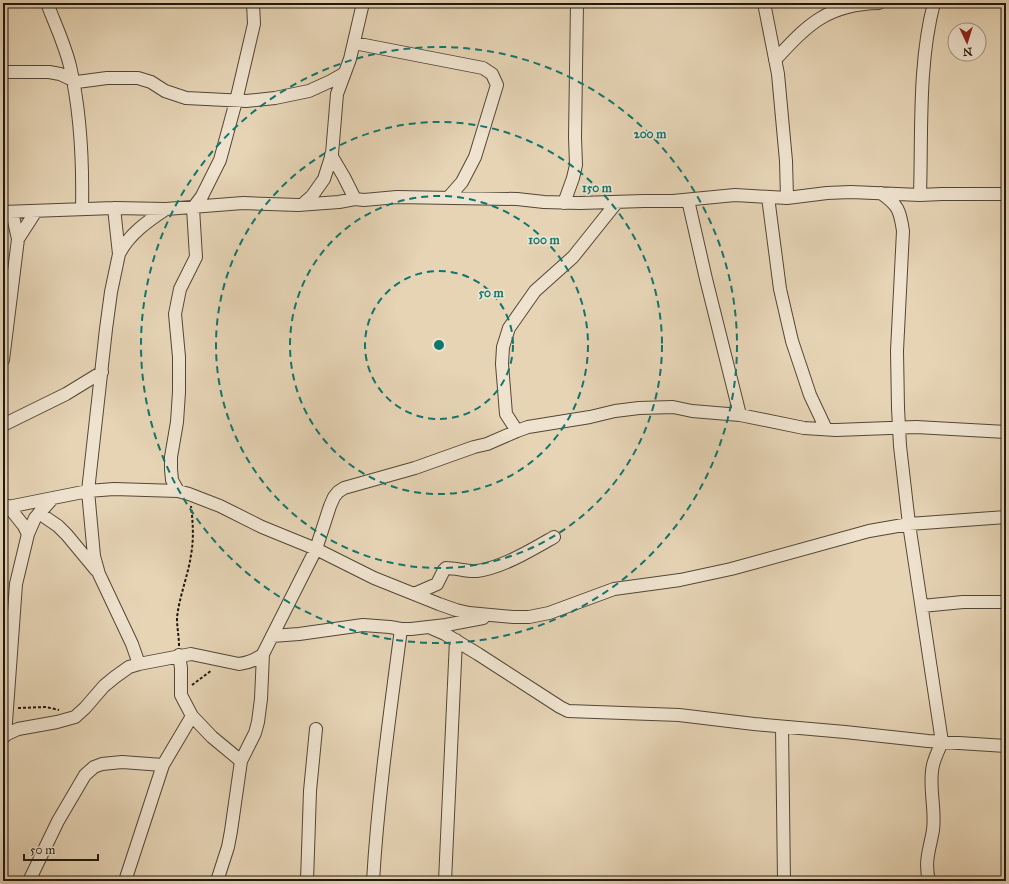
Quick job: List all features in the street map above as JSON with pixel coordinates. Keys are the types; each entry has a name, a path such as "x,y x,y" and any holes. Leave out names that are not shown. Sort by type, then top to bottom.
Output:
{"street":[{"path":"47,3 67,56 72,81 81,137 82,209"},
{"path":"184,493 172,480 171,469 171,457 177,422 179,392 179,357 175,314 180,290 196,256 193,208 202,196 220,160 236,101 254,24 253,3"},
{"path":"303,204 312,196 324,179 331,155 337,94 354,43 363,3"},
{"path":"564,203 576,165 577,3"},
{"path":"764,3 778,74 786,161 787,198"},
{"path":"775,60 797,36 814,21 845,7 879,3"},
{"path":"920,195 923,74 928,24 934,3"},
{"path":"354,43 483,68 492,74 497,85 475,157 462,182 448,198"},
{"path":"3,72 48,72 60,74 72,81 107,78 138,78 152,82 177,96 198,100 236,101 260,100 309,90 331,81 345,73"},
{"path":"331,155 355,199"},
{"path":"18,239 8,212 114,208 193,208 243,203 303,204 397,197 517,199 564,203 688,200 735,195 787,198 839,192 920,195 1006,194"},
{"path":"881,193 896,205 903,231 897,351 900,446 909,524 942,742 933,765 933,829 926,860 929,881"},
{"path":"768,197 780,289 792,341 810,395 826,429"},
{"path":"688,200 740,415"},
{"path":"517,431 506,414 502,359 503,347 509,328 536,291 573,257 617,202"},
{"path":"114,208 119,254 111,292 88,491 94,556 99,574 132,644 139,664"},
{"path":"119,254 131,236 166,209"},
{"path":"3,360 18,239 36,211"},
{"path":"3,425 66,394 102,372"},
{"path":"217,881 228,847 240,761 255,733 258,722 261,699 263,654 316,549 332,501 338,492 344,488 415,468 474,447 487,444 517,431 528,428 616,411 656,407 673,407 692,411 740,415 804,428 859,430 927,428 1006,432"},
{"path":"6,507 88,491 114,489 184,493 220,506 262,528 316,549 374,578 456,610 498,616 529,617 559,610 614,589 705,575 845,537 909,524 1006,517"},
{"path":"52,499 39,513 28,534 16,584 4,736 18,730 75,717 104,686 129,667 179,655 191,654 239,664 246,663 263,654"},
{"path":"6,507 24,526 28,534"},
{"path":"39,513 62,530 99,574"},
{"path":"414,594 438,584 446,568 477,571 492,567 533,550 554,537"},
{"path":"922,606 963,602 1006,602"},
{"path":"272,636 300,634 362,625 401,629 429,627 498,616"},
{"path":"429,627 456,640 568,711 679,715 782,727 942,742 1006,746"},
{"path":"373,881 382,779 401,629"},
{"path":"445,881 456,640"},
{"path":"179,655 181,668 181,695 192,716 212,737 240,761"},
{"path":"125,881 163,765 192,716"},
{"path":"782,727 784,881"},
{"path":"307,881 310,790 316,729"},
{"path":"29,881 50,837 85,775 102,764 122,762 163,765"}],"path":[{"path":"179,655 177,630 178,616 193,539 193,525 184,493"},
{"path":"181,695 198,680 224,661"},
{"path":"6,708 46,707 59,710 75,717"}]}
